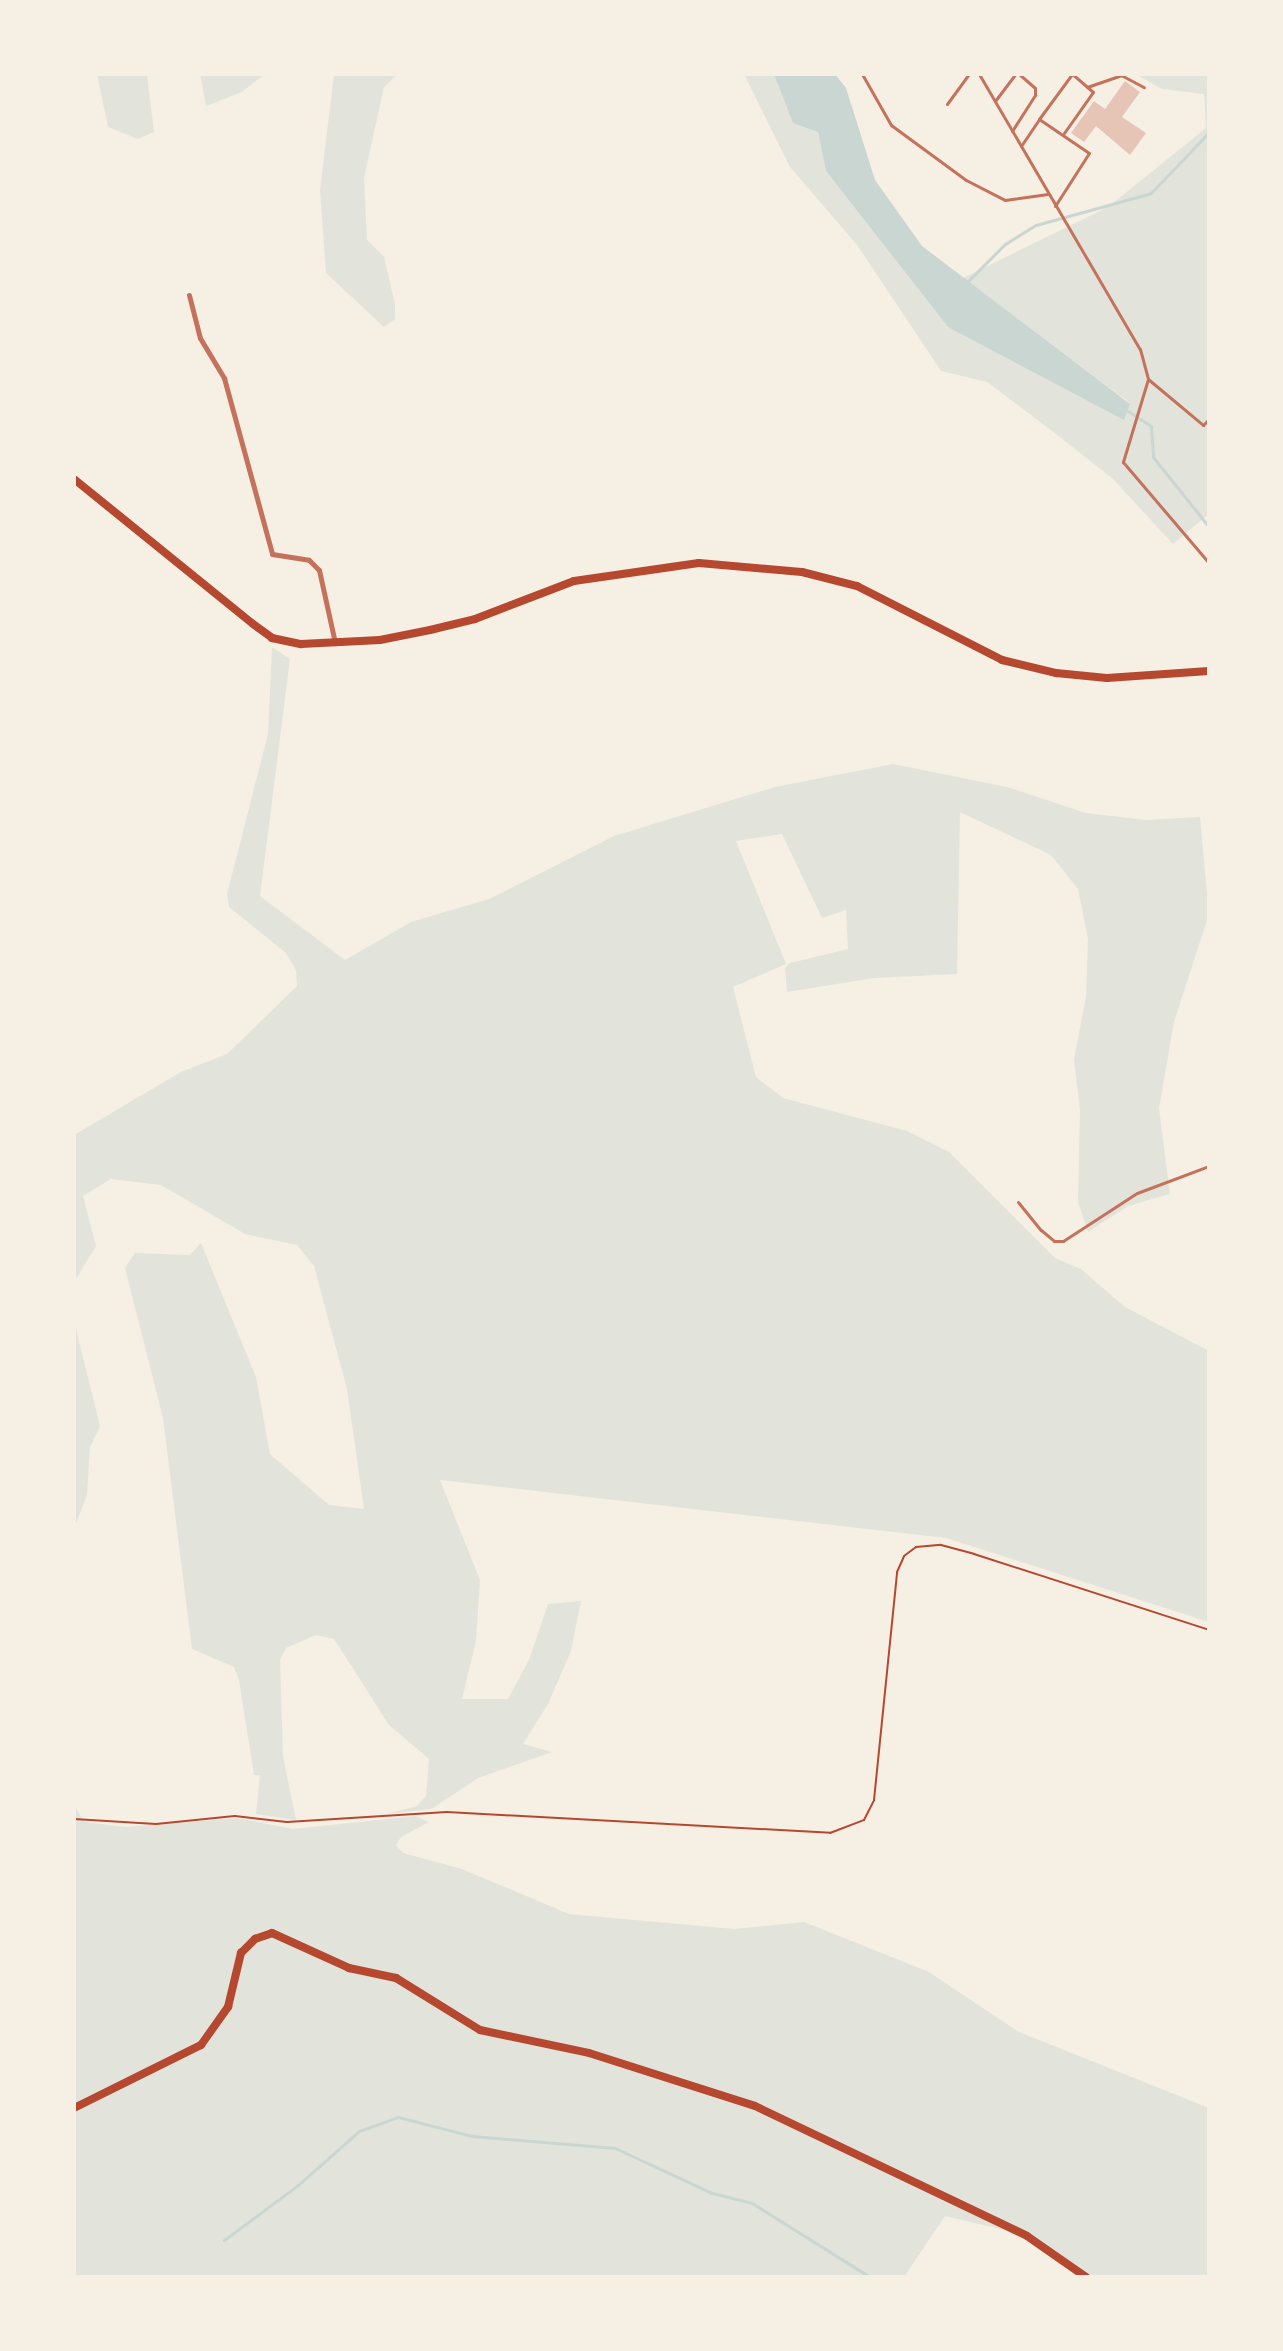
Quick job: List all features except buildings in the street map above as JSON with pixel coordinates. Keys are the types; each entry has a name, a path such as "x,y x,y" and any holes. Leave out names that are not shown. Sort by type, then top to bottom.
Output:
{"main road":[{"path":"74,479 272,638 335,644 475,619 574,581 714,563 802,572 857,586 1002,660 1056,673 1130,677 1209,671"},
{"path":"74,2108 201,2045 228,2007 241,1953 255,1939 272,1933 349,1968 396,1978 480,2030 589,2053 755,2106 1027,2236 1086,2277"}],"street":[{"path":"189,295 200,338 224,378 272,554 309,560 319,570 335,644"}],"lane":[{"path":"862,74 891,125 966,180 1005,200 1048,194"},
{"path":"947,104 969,74"},
{"path":"979,74 1140,349 1148,379 1123,462 1209,563"},
{"path":"995,101 1017,74 1035,88 1035,95 1012,131"},
{"path":"1021,146 1072,74 1093,92 1064,133"},
{"path":"1087,87 1121,75 1144,87"},
{"path":"1039,119 1064,133 1089,153 1055,206"},
{"path":"1148,379 1203,425 1209,419"},
{"path":"1018,1202 1047,1236 1063,1241 1137,1193 1209,1166"}],"path":[{"path":"74,1819 156,1824 235,1816 287,1822 447,1812 830,1833 864,1820 874,1800 897,1572 904,1556 916,1547 941,1545 974,1554 1209,1630"}],"shaded area":[{"path":"97,74 147,74 154,132 138,139 108,127"},
{"path":"200,74 265,74 242,92 206,106"},
{"path":"334,74 398,74 384,87 364,178 367,240 384,257 395,304 395,319 384,327 326,273 320,190"},
{"path":"744,74 774,74 818,132 826,171 948,327 1130,403 961,279 1108,207 1206,128 1204,94 1162,89 1135,74 1209,74 1209,514 1173,544 1113,479 987,382 941,371 857,245 790,167"},
{"path":"774,74 835,74 846,88 875,180 922,246 1130,404 1124,420 948,327 826,171 818,132 793,123"},
{"path":"272,647 290,659 260,896 345,960 411,922 489,899 614,836 775,787 893,764 1007,787 1086,813 1146,820 1200,817 1209,914 1174,1022 1159,1108 1170,1194 1128,1206 1088,1232 1078,1202 1080,1110 1074,1060 1086,996 1088,939 1078,889 1051,855 960,812 957,974 874,978 787,992 785,968 790,963 848,949 846,910 822,918 782,834 736,841 786,964 733,987 756,1077 783,1098 907,1131 949,1152 1055,1258 1081,1269 1125,1307 1209,1351 1209,1622 946,1538 440,1480 480,1580 476,1641 462,1699 508,1699 529,1660 548,1604 581,1601 571,1651 548,1704 523,1744 552,1752 478,1778 431,1809 386,1814 417,1806 426,1796 429,1759 389,1725 334,1639 316,1635 286,1648 280,1660 283,1756 296,1820 256,1814 260,1775 254,1775 239,1680 234,1667 192,1649 163,1418 125,1268 135,1253 190,1255 201,1243 256,1377 270,1454 329,1505 364,1509 347,1389 314,1266 297,1245 245,1234 161,1185 111,1179 83,1196 96,1246 74,1282 74,1135 181,1072 227,1054 297,986 296,970 286,953 229,907 227,894 268,734"},
{"path":"74,1321 100,1426 90,1447 87,1495 74,1529"},
{"path":"74,1804 84,1822 126,1827 237,1818 293,1829 415,1816 429,1822 401,1837 396,1845 403,1853 462,1869 569,1914 735,1929 804,1922 929,1972 1019,2032 1209,2108 1209,2277 1089,2277 1030,2236 945,2216 904,2277 74,2277"}],"waterway":[{"path":"965,284 1005,244 1036,225 1151,193 1209,132"},
{"path":"1128,411 1151,426 1153,457 1209,527"},
{"path":"224,2240 298,2185 359,2131 398,2117 472,2136 615,2148 712,2193 752,2203 870,2277"}]}
